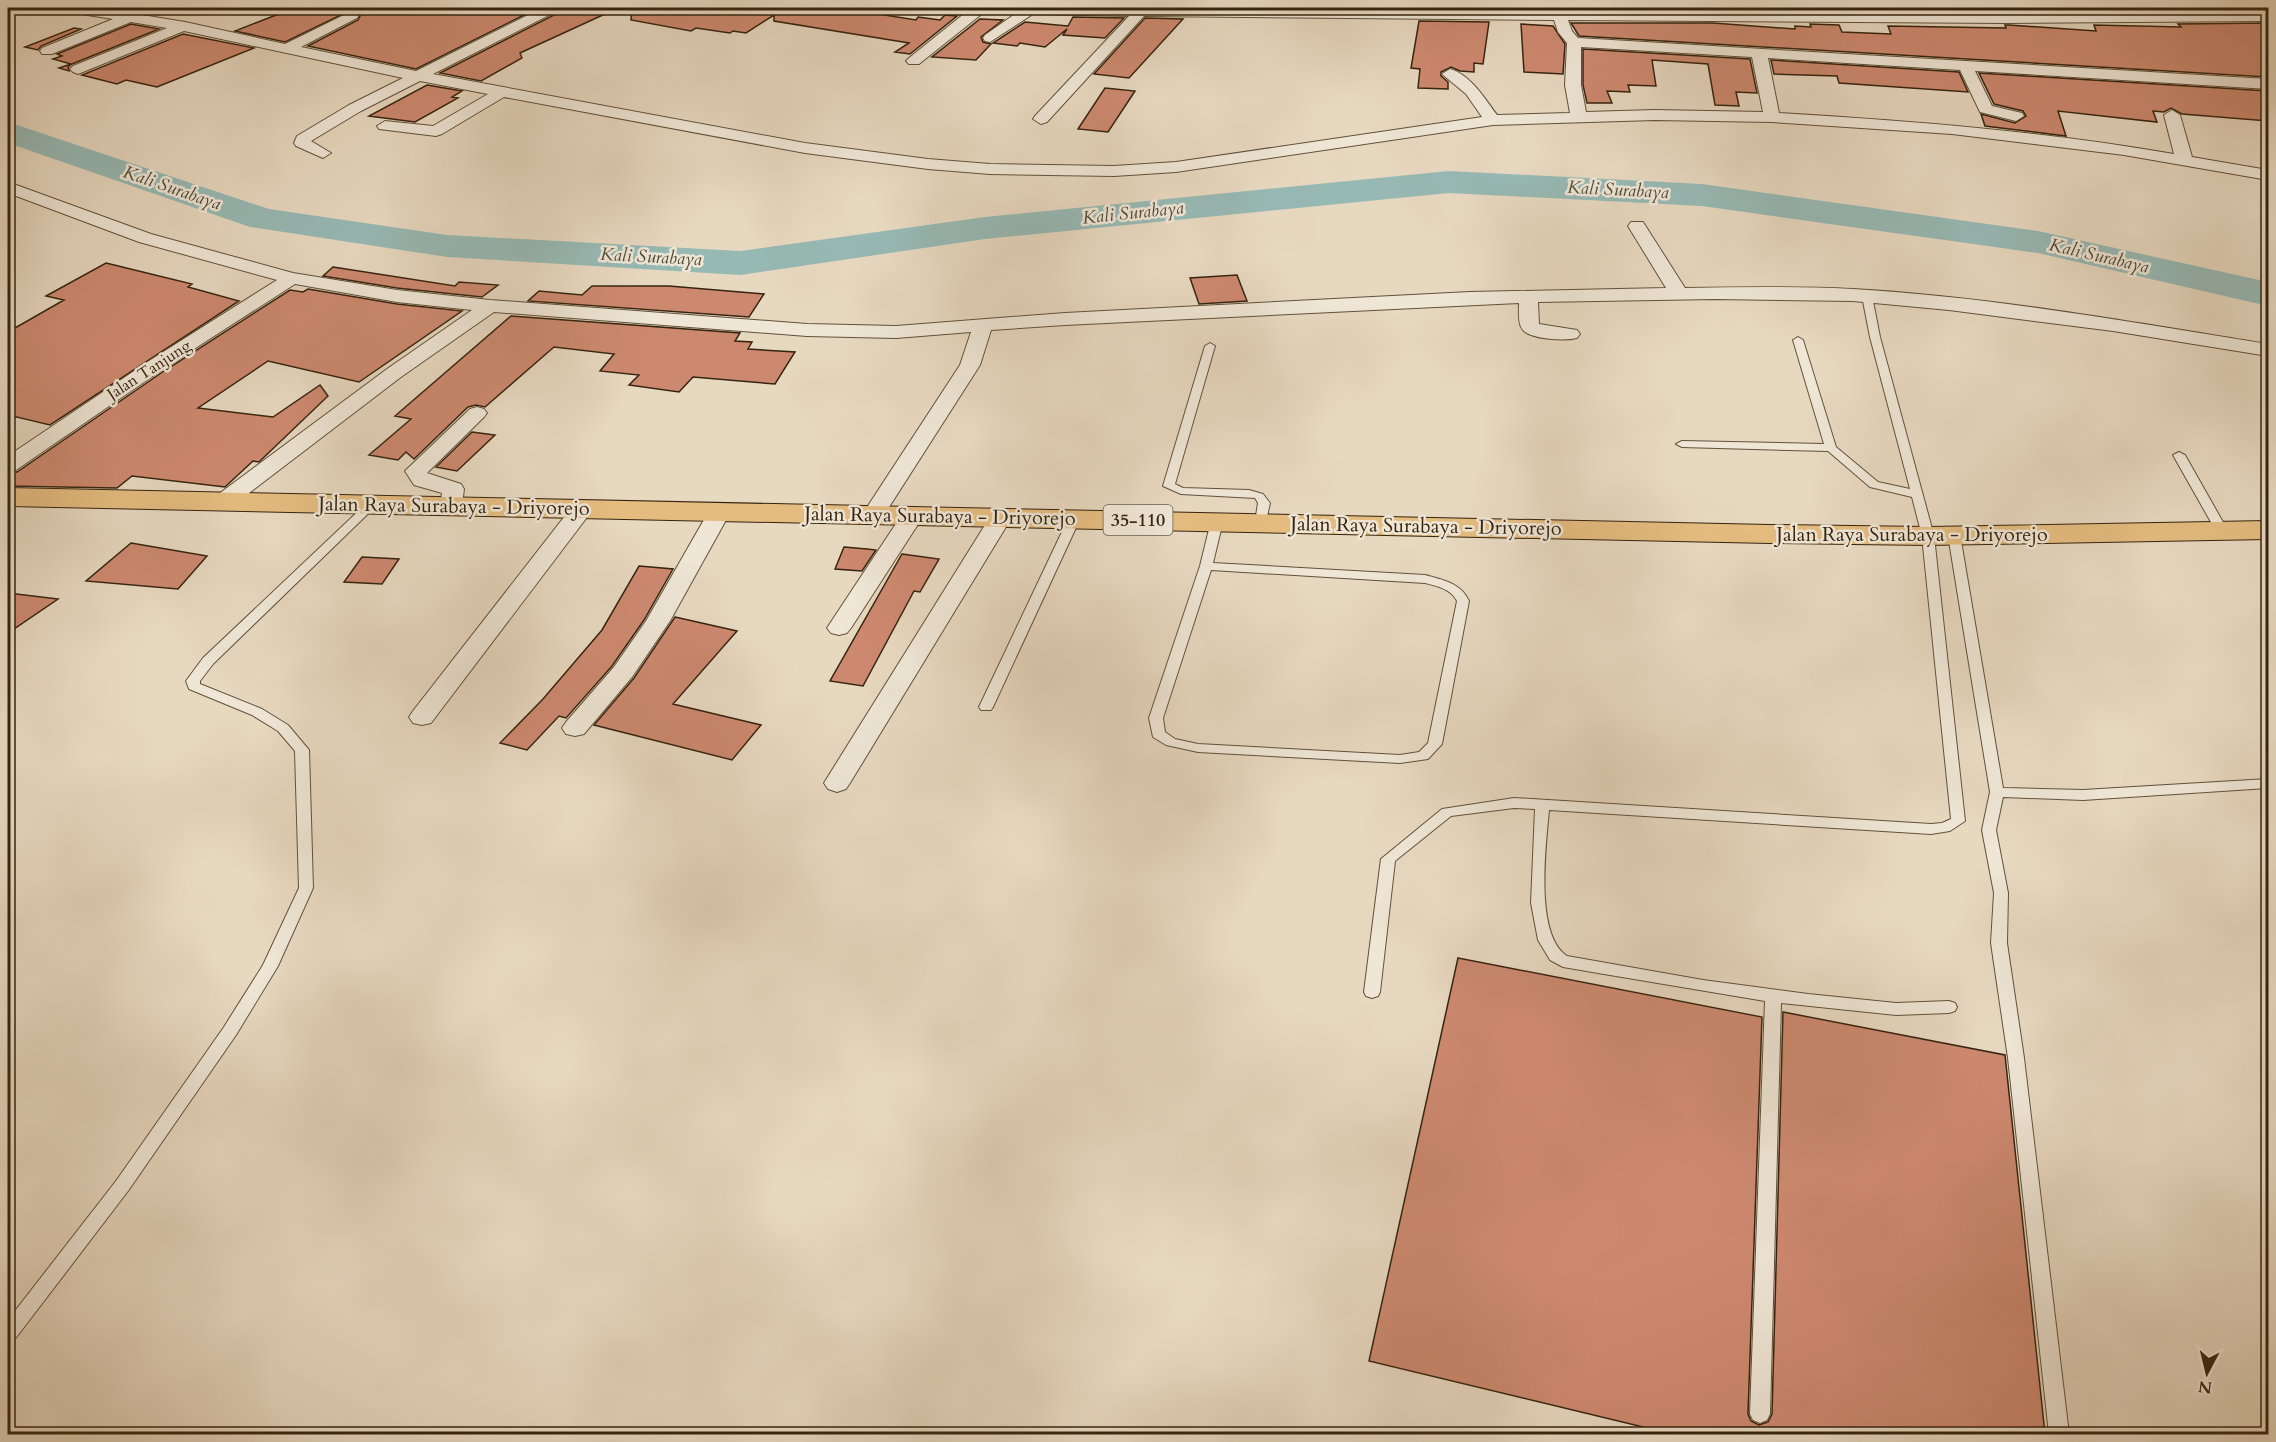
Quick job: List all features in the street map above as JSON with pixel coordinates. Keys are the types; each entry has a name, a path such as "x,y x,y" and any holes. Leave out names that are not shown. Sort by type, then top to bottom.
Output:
{"main road":[{"name":"Jalan Raya Surabaya - Driyorejo","path":"10,499 224,501 1941,536 2268,530"}],"street":[{"path":"69,8 185,26 418,76 778,144 870,157 1042,172 1128,171 1176,167 1493,120 1655,115 1772,117 1952,129 2184,159 2268,175"},
{"path":"323,153 302,143 303,139 355,108 552,8"},
{"path":"941,8 2268,17"},
{"path":"150,20 168,9"},
{"path":"914,61 979,9"},
{"path":"1041,119 1143,9"},
{"path":"990,38 1030,10"},
{"path":"1558,12 1564,32 1574,42 2268,84"},
{"path":"288,48 351,15"},
{"path":"47,51 131,16"},
{"path":"78,69 185,26"},
{"path":"1574,42 1573,85 1579,117"},
{"path":"1759,53 1772,117"},
{"path":"1965,65 1986,109 2016,116"},
{"path":"1450,74 1472,91 1493,120"},
{"path":"385,126 436,131 502,92"},
{"path":"2172,115 2184,159"},
{"path":"8,188 145,238 292,278 397,296 490,306 807,330 896,332 1282,307 1678,292 1867,296 2113,325 2268,350"},
{"path":"1637,226 1678,292"},
{"name":"Jalan Tanjung","path":"8,465 156,365 292,278"},
{"path":"1528,296 1530,327 1540,333 1570,334"},
{"path":"224,501 394,373 490,306"},
{"path":"873,515 970,365 982,325"},
{"path":"451,506 453,489 422,480 417,476 416,471 477,413"},
{"path":"422,717 583,508"},
{"path":"575,728 623,672 658,621 720,511"},
{"path":"839,627 913,516"},
{"path":"837,783 1001,517"}],"lane":[{"path":"1867,296 1875,337 1916,494 1941,536 1997,792 1989,831 2001,893 1999,943 2016,1058 2059,1434"},
{"path":"1798,340 1831,448 1874,485 1916,494"},
{"path":"1210,346 1168,484 1174,490 1181,492 1249,493 1259,496 1264,503 1261,522"},
{"path":"1682,444 1831,448"},
{"path":"2179,454 2222,531"},
{"path":"8,1333 122,1186 230,1031 270,966 306,888 302,750 283,728 266,717 194,686 193,681 208,662 372,504"},
{"path":"986,707 1074,519"},
{"path":"1206,566 1425,579 1450,587 1461,594 1463,601 1435,744 1423,756 1400,759 1198,748 1171,742 1158,734 1156,718 1206,566 1217,521"},
{"path":"1372,992 1388,859 1447,812 1514,803 1931,829 1945,828 1958,821 1941,536"},
{"path":"1997,792 2083,795 2268,783"},
{"path":"1542,805 1537,898 1546,940 1551,952 1563,961 1773,998 1935,1010 1948,1007"},
{"path":"1760,1414 1773,998"}],"building":[{"path":"294,8 538,8 416,69 308,46 358,20 361,14 353,9 285,42 235,31"},
{"path":"561,8 618,8 520,53 522,58 481,81 440,73 558,13"},
{"path":"632,8 732,8 774,14 775,8 840,8 916,20 918,17 940,20 945,15 957,16 910,54 895,52 909,43 774,21 774,15 746,33 733,31 730,33 696,28 691,31 631,20"},
{"path":"1073,17 1124,18 1105,38 1063,35 1067,29 1045,47 1020,43 1017,46 993,43 1025,22 1068,26"},
{"path":"1145,18 1183,19 1129,78 1094,74"},
{"path":"980,19 1003,20 981,37 983,42 991,44 976,60 932,57"},
{"path":"1419,21 1489,22 1483,64 1474,63 1474,72 1460,71 1451,67 1441,72 1441,76 1448,82 1448,89 1418,88 1420,69 1411,68"},
{"path":"1571,23 1713,23 1795,29 1795,26 1811,27 1810,24 1839,25 1842,32 1891,34 1888,26 2006,28 2005,25 2009,25 2096,31 2094,25 2181,27 2178,24 2268,23 2268,77 1579,36"},
{"path":"131,24 159,29 72,64 68,67 69,71 59,68 71,64 53,59 62,56 57,54"},
{"path":"1521,24 1553,26 1565,44 1563,74 1524,72"},
{"path":"74,28 81,29 41,46 38,50 25,47"},
{"path":"183,34 254,48 157,87 126,80 117,84 82,75"},
{"path":"1583,49 1750,59 1757,93 1736,92 1739,106 1715,105 1708,64 1652,60 1656,86 1628,85 1630,92 1607,91 1612,103 1587,103 1583,85"},
{"path":"1771,60 1959,72 1968,92 1839,83 1837,76 1774,74"},
{"path":"1979,73 2268,91 2268,121 2182,114 2171,108 2164,112 2153,111 2157,122 2058,111 2066,136 1985,126 1981,114 2015,123 2026,116 2023,111 1994,104"},
{"path":"427,85 462,91 452,97 458,98 415,122 369,116"},
{"path":"1105,88 1135,91 1108,132 1078,129"},
{"path":"106,263 192,284 188,287 239,301 50,425 8,415 8,332 64,300 46,296"},
{"path":"333,267 455,286 459,282 498,285 482,297 397,288 323,276"},
{"path":"1237,275 1247,301 1199,304 1190,278"},
{"path":"592,286 669,286 764,294 749,317 528,301 539,291 582,295"},
{"path":"308,289 397,304 462,311 359,382 268,361 198,408 273,417 320,385 328,396 259,462 253,461 225,487 132,476 117,488 8,486 10,473 17,472 164,371 290,290 303,292"},
{"path":"511,316 740,333 735,341 752,342 748,349 795,352 775,384 693,377 679,392 629,385 639,375 600,371 614,354 554,347 485,407 476,405 468,407 414,459 406,452 398,460 369,455 411,419 395,416"},
{"path":"472,432 495,435 457,471 436,467"},
{"path":"131,543 207,556 178,589 86,581"},
{"path":"844,547 876,550 862,571 835,569"},
{"path":"902,554 939,559 920,592 914,591 863,686 830,681"},
{"path":"362,557 399,559 382,584 344,582"},
{"path":"639,566 673,569 644,620 612,666 566,718 559,716 527,750 500,743 543,699 602,630"},
{"path":"8,593 58,599 8,633"},
{"path":"675,617 737,631 673,704 761,725 732,760 594,725 634,678"},
{"path":"1458,958 1762,1017 1748,1414 1751,1421 1759,1425 1768,1422 1772,1414 1783,1012 2005,1055 2045,1434 1672,1434 1369,1361"}],"waterway":[{"path":"1282,8 1665,12"},
{"path":"1864,15 2268,8"},
{"name":"Kali Surabaya","path":"8,132 263,219 447,246 740,263 985,228 1449,182 1702,195 2038,242 2268,294"}]}
